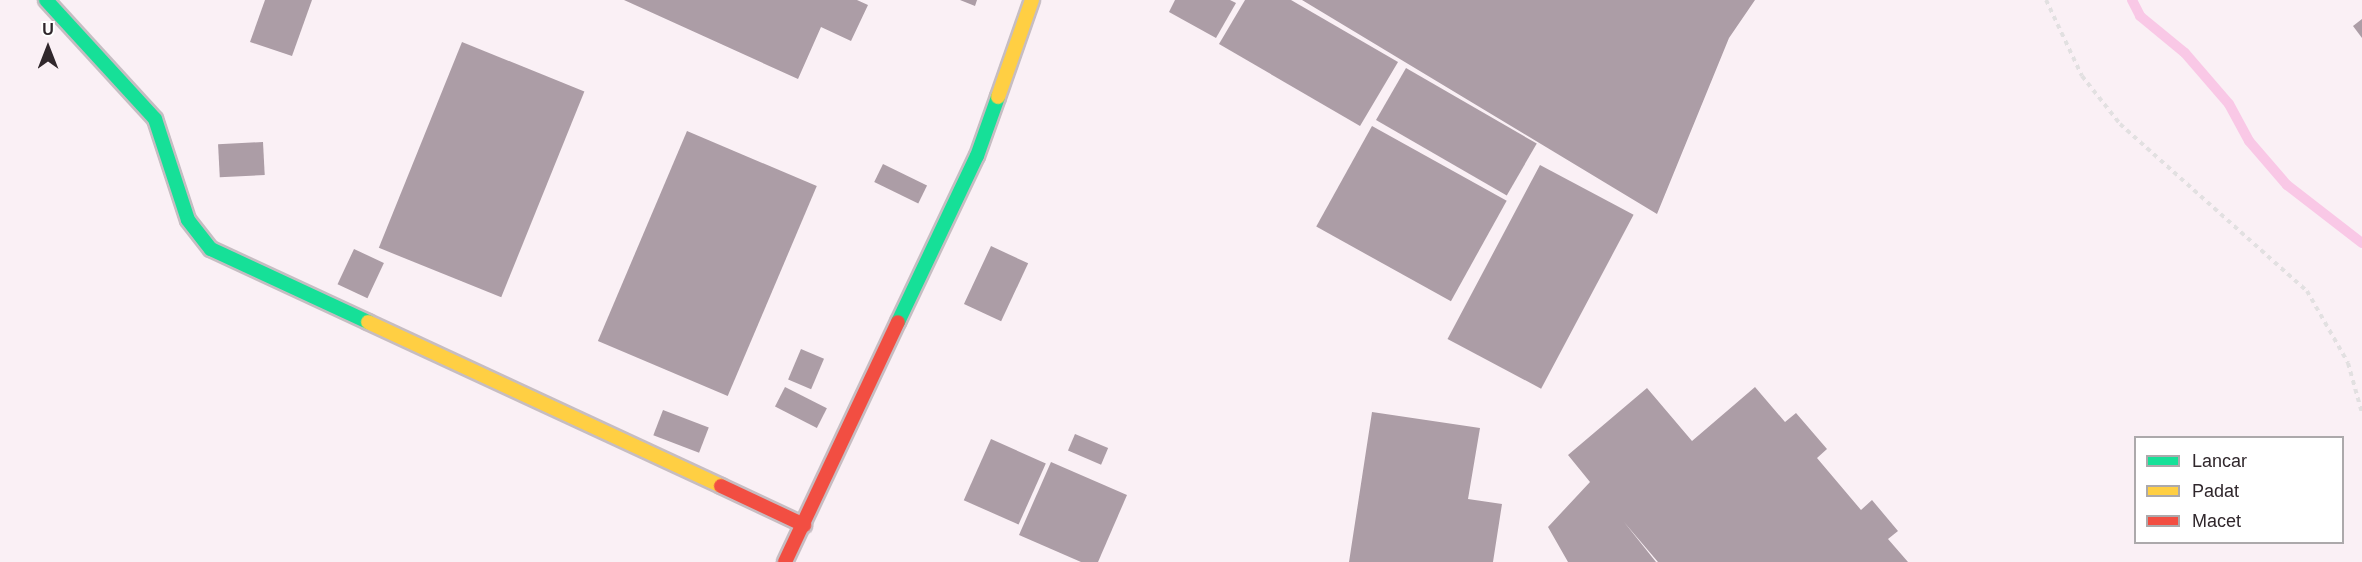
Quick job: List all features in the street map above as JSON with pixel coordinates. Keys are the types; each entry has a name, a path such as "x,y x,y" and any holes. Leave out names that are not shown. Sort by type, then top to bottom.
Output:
{"street":[{"path":"46,0 155,119 188,220 211,249 804,525"},
{"path":"785,562 977,156 1032,0"}],"path":[{"path":"2046,0 2082,75 2120,124 2307,291 2348,363 2362,413"}],"building":[{"path":"265,0 312,0 292,56 250,42"},
{"path":"624,0 857,0 868,5 851,41 821,27 798,79"},
{"path":"960,0 977,0 975,6"},
{"path":"1175,0 1230,0 1236,3 1216,38 1169,12"},
{"path":"1245,0 1291,0 1398,62 1360,126 1219,44"},
{"path":"1302,0 1755,0 1729,38 1657,214"},
{"path":"2362,19 2362,38 2353,26"},
{"path":"462,42 584,91 501,297 379,248"},
{"path":"1406,68 1537,144 1507,195 1376,120"},
{"path":"1372,126 1507,201 1451,301 1316,227"},
{"path":"687,131 817,186 728,396 598,341"},
{"path":"263,142 265,175 220,177 218,144"},
{"path":"883,164 927,185 918,203 874,182"},
{"path":"1540,165 1634,215 1541,389 1448,339"},
{"path":"991,246 1028,263 1001,321 964,304"},
{"path":"354,249 384,263 367,298 338,284"},
{"path":"801,349 824,359 811,389 788,379"},
{"path":"785,387 827,408 817,428 775,407"},
{"path":"1755,387 1785,422 1796,413 1827,449 1817,458 1861,510 1872,500 1898,531 1888,539 1908,562 1658,562 1624,522 1656,562 1568,562 1548,527 1590,482 1568,455 1647,388 1692,441"},
{"path":"663,410 709,428 699,453 653,435"},
{"path":"1372,412 1480,428 1468,499 1502,504 1493,562 1349,562"},
{"path":"1075,434 1108,448 1101,465 1068,451"},
{"path":"991,439 1046,463 1019,525 964,500"},
{"path":"1051,462 1127,495 1098,562 1081,562 1019,535"}],"waterway":[{"path":"2132,0 2140,16 2185,53 2229,104 2249,141 2287,185 2362,243"}],"traffic: fast":[{"path":"46,0 155,119 188,220 211,249 368,322"},
{"path":"898,322 977,156 998,97"}],"traffic: slow":[{"path":"998,97 1032,0"},
{"path":"368,322 721,486"}],"traffic: jam":[{"path":"785,562 898,322"},
{"path":"721,486 804,525"}]}
